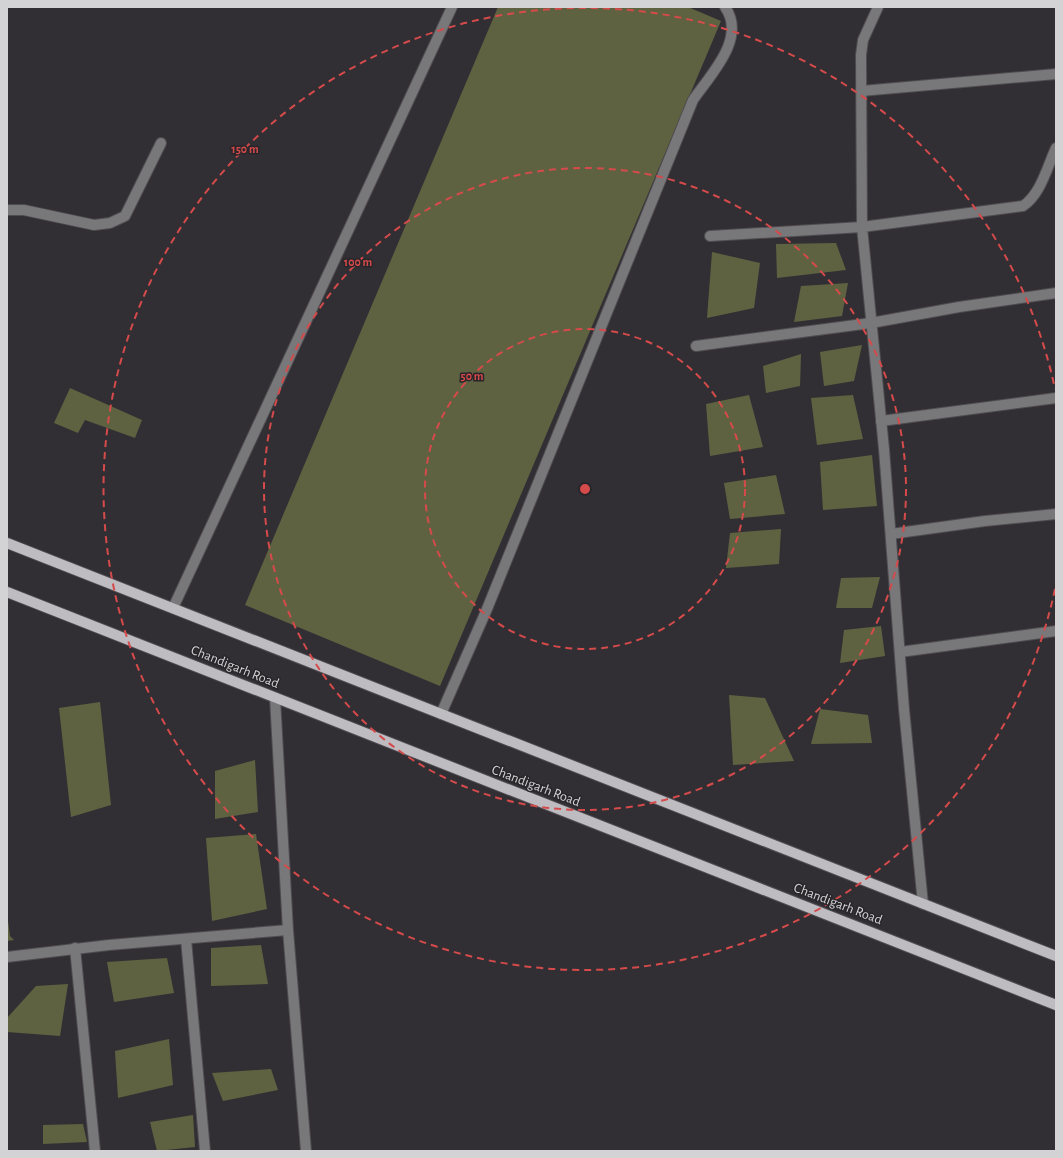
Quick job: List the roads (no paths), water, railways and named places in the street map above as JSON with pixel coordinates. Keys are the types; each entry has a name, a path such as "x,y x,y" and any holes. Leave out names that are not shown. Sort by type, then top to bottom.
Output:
{"main road":[{"path":"7,543 1056,956"},
{"name":"Chandigarh Road","path":"7,592 1056,1005"}],"street":[{"path":"173,608 452,7"},
{"path":"441,714 487,609 694,100 727,49 733,31 731,16 725,7"},
{"path":"731,16 737,7"},
{"path":"878,7 863,40 861,91 862,227 881,421 923,904"},
{"path":"861,91 1056,74"},
{"path":"7,210 24,210 94,225 110,224 125,216 161,143"},
{"path":"710,236 862,227 1023,206 1030,201 1036,191 1056,148"},
{"path":"696,346 871,323 959,307 1056,293"},
{"path":"881,421 1056,398"},
{"path":"891,534 1056,514"},
{"path":"900,652 1056,631"},
{"path":"275,698 288,930 306,1151"},
{"path":"7,956 75,948 288,930"},
{"path":"186,939 205,1151"},
{"path":"75,948 94,1151"}]}
